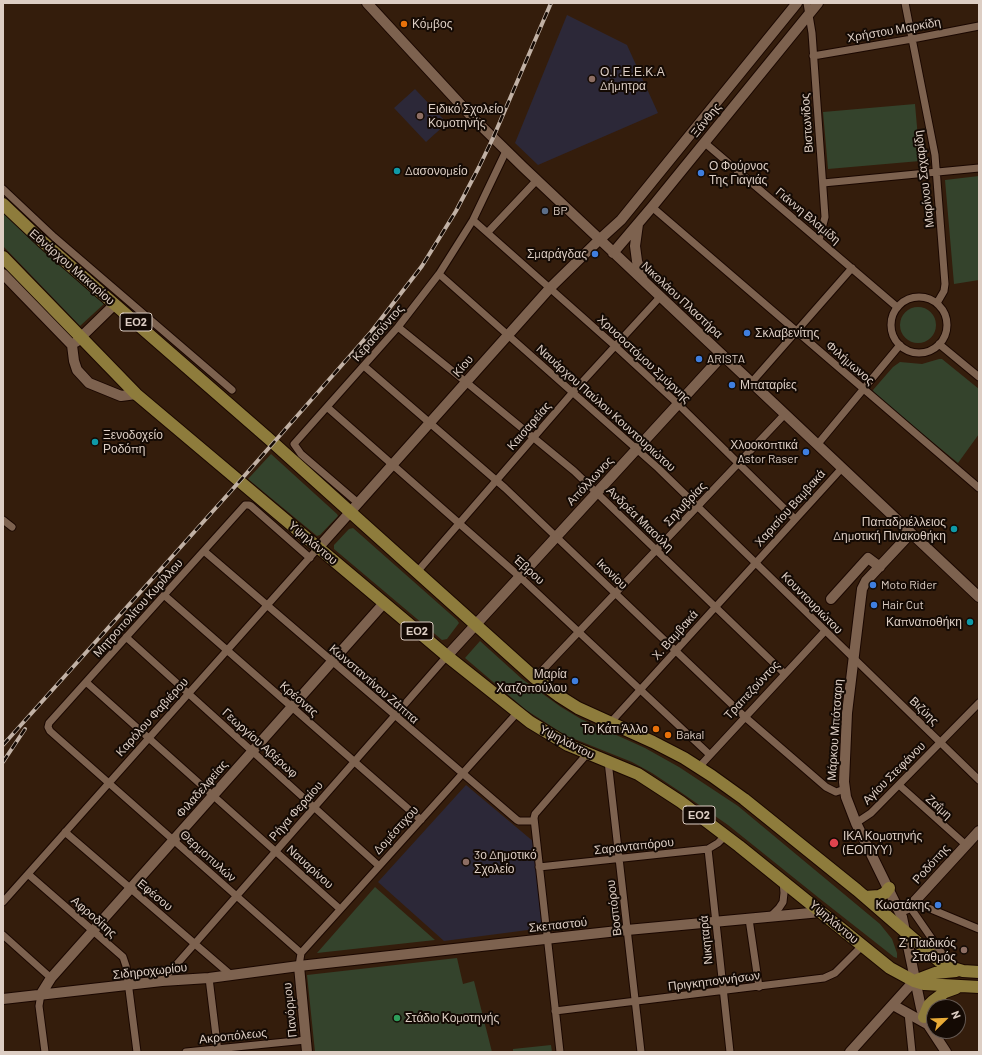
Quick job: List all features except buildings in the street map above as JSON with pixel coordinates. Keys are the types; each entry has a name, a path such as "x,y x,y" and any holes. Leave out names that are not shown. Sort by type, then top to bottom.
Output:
{"main road":[{"name":"Εθνάρχου Μακαρίου","path":"3,204 36,236 269,439 354,508"},
{"name":"ΕΟ2","path":"3,257 76,341 136,394"},
{"name":"Υψηλάντου","path":"136,394 447,656 517,713 550,735 587,754 638,774 656,785 726,835 890,968 914,981"},
{"name":"ΕΟ2","path":"354,508 417,572 535,678 570,703 660,745 699,767 744,799 939,961 958,970 979,972"},
{"path":"865,898 879,896 885,893 889,888"},
{"path":"914,981 928,975 958,970"},
{"name":"ΕΟ2","path":"914,981 936,985 979,987"},
{"path":"935,999 944,992 960,986"}],"street":[{"name":"Νικολάου Πλαστήρα","path":"367,3 442,86 536,181 979,597"},
{"name":"Ξάνθης","path":"599,240 621,220 797,3"},
{"name":"Βιστωνίδος","path":"807,3 813,56 825,221 819,240"},
{"name":"Ξάνθης","path":"613,253 818,3"},
{"name":"Μαρίνου Σαχαρίδη","path":"906,3 935,155 945,284 944,291 937,303"},
{"name":"Χρήστου Μαρκίδη","path":"813,56 979,26"},
{"name":"Γιάννη Βλαμίδη","path":"704,143 897,306"},
{"name":"Κερασούντος","path":"354,508 296,448 294,444 398,327 439,274 473,220 506,151"},
{"path":"822,183 979,168"},
{"path":"488,232 536,181"},
{"path":"3,189 54,237 232,390"},
{"name":"Φιλήμωνος","path":"652,207 979,488"},
{"name":"Χρυσοστόμου Σμύρνης","path":"473,220 678,404 796,519"},
{"path":"638,224 635,246 637,261 644,282"},
{"name":"Κίου","path":"319,547 507,334 550,288 599,240"},
{"path":"751,383 852,268"},
{"path":"3,274 76,341"},
{"name":"Ναυάρχου Παύλου Κουντουριώτου","path":"439,274 637,449 756,563"},
{"name":"Καισαρείας","path":"417,572 533,437 660,297"},
{"path":"916,297 923,297 937,303 943,311 947,325 945,335 938,344 929,351 917,353 905,349 893,337 890,326 892,316 897,306 902,301 916,297"},
{"path":"115,304 76,341 74,361 77,370 89,383 121,396 136,394"},
{"name":"Ανδρέα Μιαούλη","path":"398,327 574,471 785,674"},
{"path":"938,344 979,378"},
{"path":"817,445 900,345"},
{"name":"Απόλλωνος","path":"447,656 722,356"},
{"name":"Ικονίου","path":"364,366 497,480 745,717 826,787 836,792 844,789"},
{"name":"Έβρου","path":"327,407 520,577 710,755"},
{"name":"Σηλυβρίας","path":"535,678 785,414"},
{"name":"Χαρισίου Βαμβακά","path":"756,563 842,468"},
{"name":"Μητροπολίτου Κυρίλλου","path":"48,727 49,723 245,506 252,506 310,558"},
{"path":"3,520 12,527"},
{"name":"Μάρκου Μπότσαρη","path":"911,533 865,583 862,589 847,713 844,789 848,804 856,823 889,888 908,906 906,934 918,1001 926,1020"},
{"name":"Καρόλου Φαβιέρου","path":"3,902 319,547"},
{"name":"Κωνσταντίνου Ζάππα","path":"204,551 519,822 534,821"},
{"path":"831,599 868,558 880,567"},
{"name":"Χ. Βαμβακά","path":"610,722 756,563"},
{"name":"Κουντουριώτου","path":"756,563 853,658"},
{"name":"Κρέσνας","path":"164,595 420,820"},
{"name":"Φιλαδελφείας","path":"41,994 51,978 384,603"},
{"name":"Τραπεζούντος","path":"699,767 825,631"},
{"name":"Γεωργίου Αβέρωφ","path":"126,637 379,866"},
{"name":"Ρήγα Φεραίου","path":"162,982 447,656"},
{"name":"Βιζύης","path":"853,658 979,780"},
{"name":"Ναυαρίνου","path":"86,682 340,909"},
{"name":"Αγίου Στεφάνου","path":"856,823 869,814 977,707"},
{"name":"Δομέστιχου","path":"301,953 517,713"},
{"name":"Θερμοπυλών","path":"48,727 50,731 108,783 301,953"},
{"path":"560,1052 534,821 535,814 587,754"},
{"name":"Βοσπόρου","path":"608,761 641,1052"},
{"name":"Ζαΐμη","path":"898,785 966,845"},
{"name":"Ροδόπης","path":"908,906 979,831"},
{"name":"Εφέσου","path":"65,832 231,975"},
{"path":"708,849 718,843 726,835"},
{"name":"Σαρανταπόρου","path":"539,867 708,849"},
{"name":"Νικηταρά","path":"708,849 730,1052"},
{"name":"Αφροδίτης","path":"28,874 123,957 126,963 137,1052"},
{"path":"770,916 783,902 784,893 782,880"},
{"path":"908,906 979,929"},
{"path":"908,906 958,970"},
{"name":"Σκεπαστού","path":"299,966 627,930 822,912"},
{"path":"749,918 759,987"},
{"path":"3,935 51,978"},
{"name":"Πριγκηποννήσων","path":"555,1011 821,979 830,976 862,946"},
{"path":"299,966 301,953"},
{"name":"Σιδηροχωρίου","path":"3,999 209,978 299,966"},
{"name":"Πανόρμου","path":"299,966 307,1052"},
{"path":"209,978 217,1050"},
{"path":"850,1052 914,981"},
{"path":"41,994 39,1006 44,1052"},
{"path":"893,1005 926,1020"},
{"path":"908,1013 912,1052"},
{"path":"938,1039 946,1052"},
{"name":"Ακροπόλεως","path":"186,1052 306,1040"}],"shaded area":[{"name":"Ο.Γ.Ε.Ε.Κ.Α Δήμητρα","path":"567,15 627,45 658,113 538,165 515,143"},
{"name":"Ειδικό Σχολείο Κομοτηνής","path":"415,89 447,123 426,142 394,108"},
{"name":"3ο Δημοτικό Σχολείο","path":"466,785 534,842 543,928 444,941 378,882"}],"green space":[{"path":"915,104 920,161 828,169 823,112"},
{"path":"979,176 979,280 954,284 945,180"},
{"path":"3,211 105,303 80,326 3,246"},
{"path":"918,307 931,312 936,325 931,338 918,343 905,338 900,325 905,312"},
{"path":"942,359 979,389 979,434 958,463 874,394 873,390 893,367 900,362 922,364"},
{"path":"271,454 337,514 338,516 320,535 317,536 248,479"},
{"path":"353,528 457,620 459,623 447,639 442,640 334,549 334,545 349,529"},
{"path":"480,641 522,679 561,707 581,719 645,748 679,767 738,806 880,924 892,939 897,953 897,958 728,825 679,791 632,762 567,736 526,710 465,658"},
{"path":"375,887 435,940 317,953"},
{"name":"Στάδιο Κομοτηνής","path":"457,958 463,984 474,981 492,1052 315,1052 307,975"},
{"path":"551,1045 552,1052 513,1052 513,1049"}],"railway":[{"path":"3,745 231,491 371,332 422,266 456,211 479,167 551,3"},
{"path":"3,762 25,729"}],"place":[{"name":"Κόμβος","path":"404,24"},
{"name":"Ο.Γ.Ε.Ε.Κ.Α Δήμητρα","path":"592,79"},
{"name":"Ειδικό Σχολείο Κομοτηνής","path":"420,116"},
{"name":"Δασονομείο","path":"397,171"},
{"name":"Ο Φούρνος Της Γιαγιάς","path":"701,173"},
{"name":"BP","path":"545,211"},
{"name":"Σμαράγδας","path":"595,254"},
{"name":"Σκλαβενίτης","path":"747,333"},
{"name":"ARISTA","path":"699,359"},
{"name":"Μπαταρίες","path":"732,385"},
{"name":"Ξενοδοχείο Ροδόπη","path":"95,442"},
{"name":"Χλοοκοπτικά Astor Raser","path":"806,452"},
{"name":"Παπαδριέλλειος Δημοτική Πινακοθήκη","path":"954,529"},
{"name":"Moto Rider","path":"873,585"},
{"name":"Hair Cut","path":"874,605"},
{"name":"Καπναποθήκη","path":"970,622"},
{"name":"Μαρία Χατζοπούλου","path":"575,681"},
{"name":"Το Κάτι Άλλο","path":"656,729"},
{"name":"Bakal","path":"668,735"},
{"name":"ΙΚΑ Κομοτηνής (ΕΟΠΥΥ)","path":"834,843"},
{"name":"3ο Δημοτικό Σχολείο","path":"466,862"},
{"name":"Κωστάκης","path":"938,905"},
{"name":"Ζ' Παιδικός Σταθμός","path":"964,950"},
{"name":"Στάδιο Κομοτηνής","path":"397,1018"}]}
